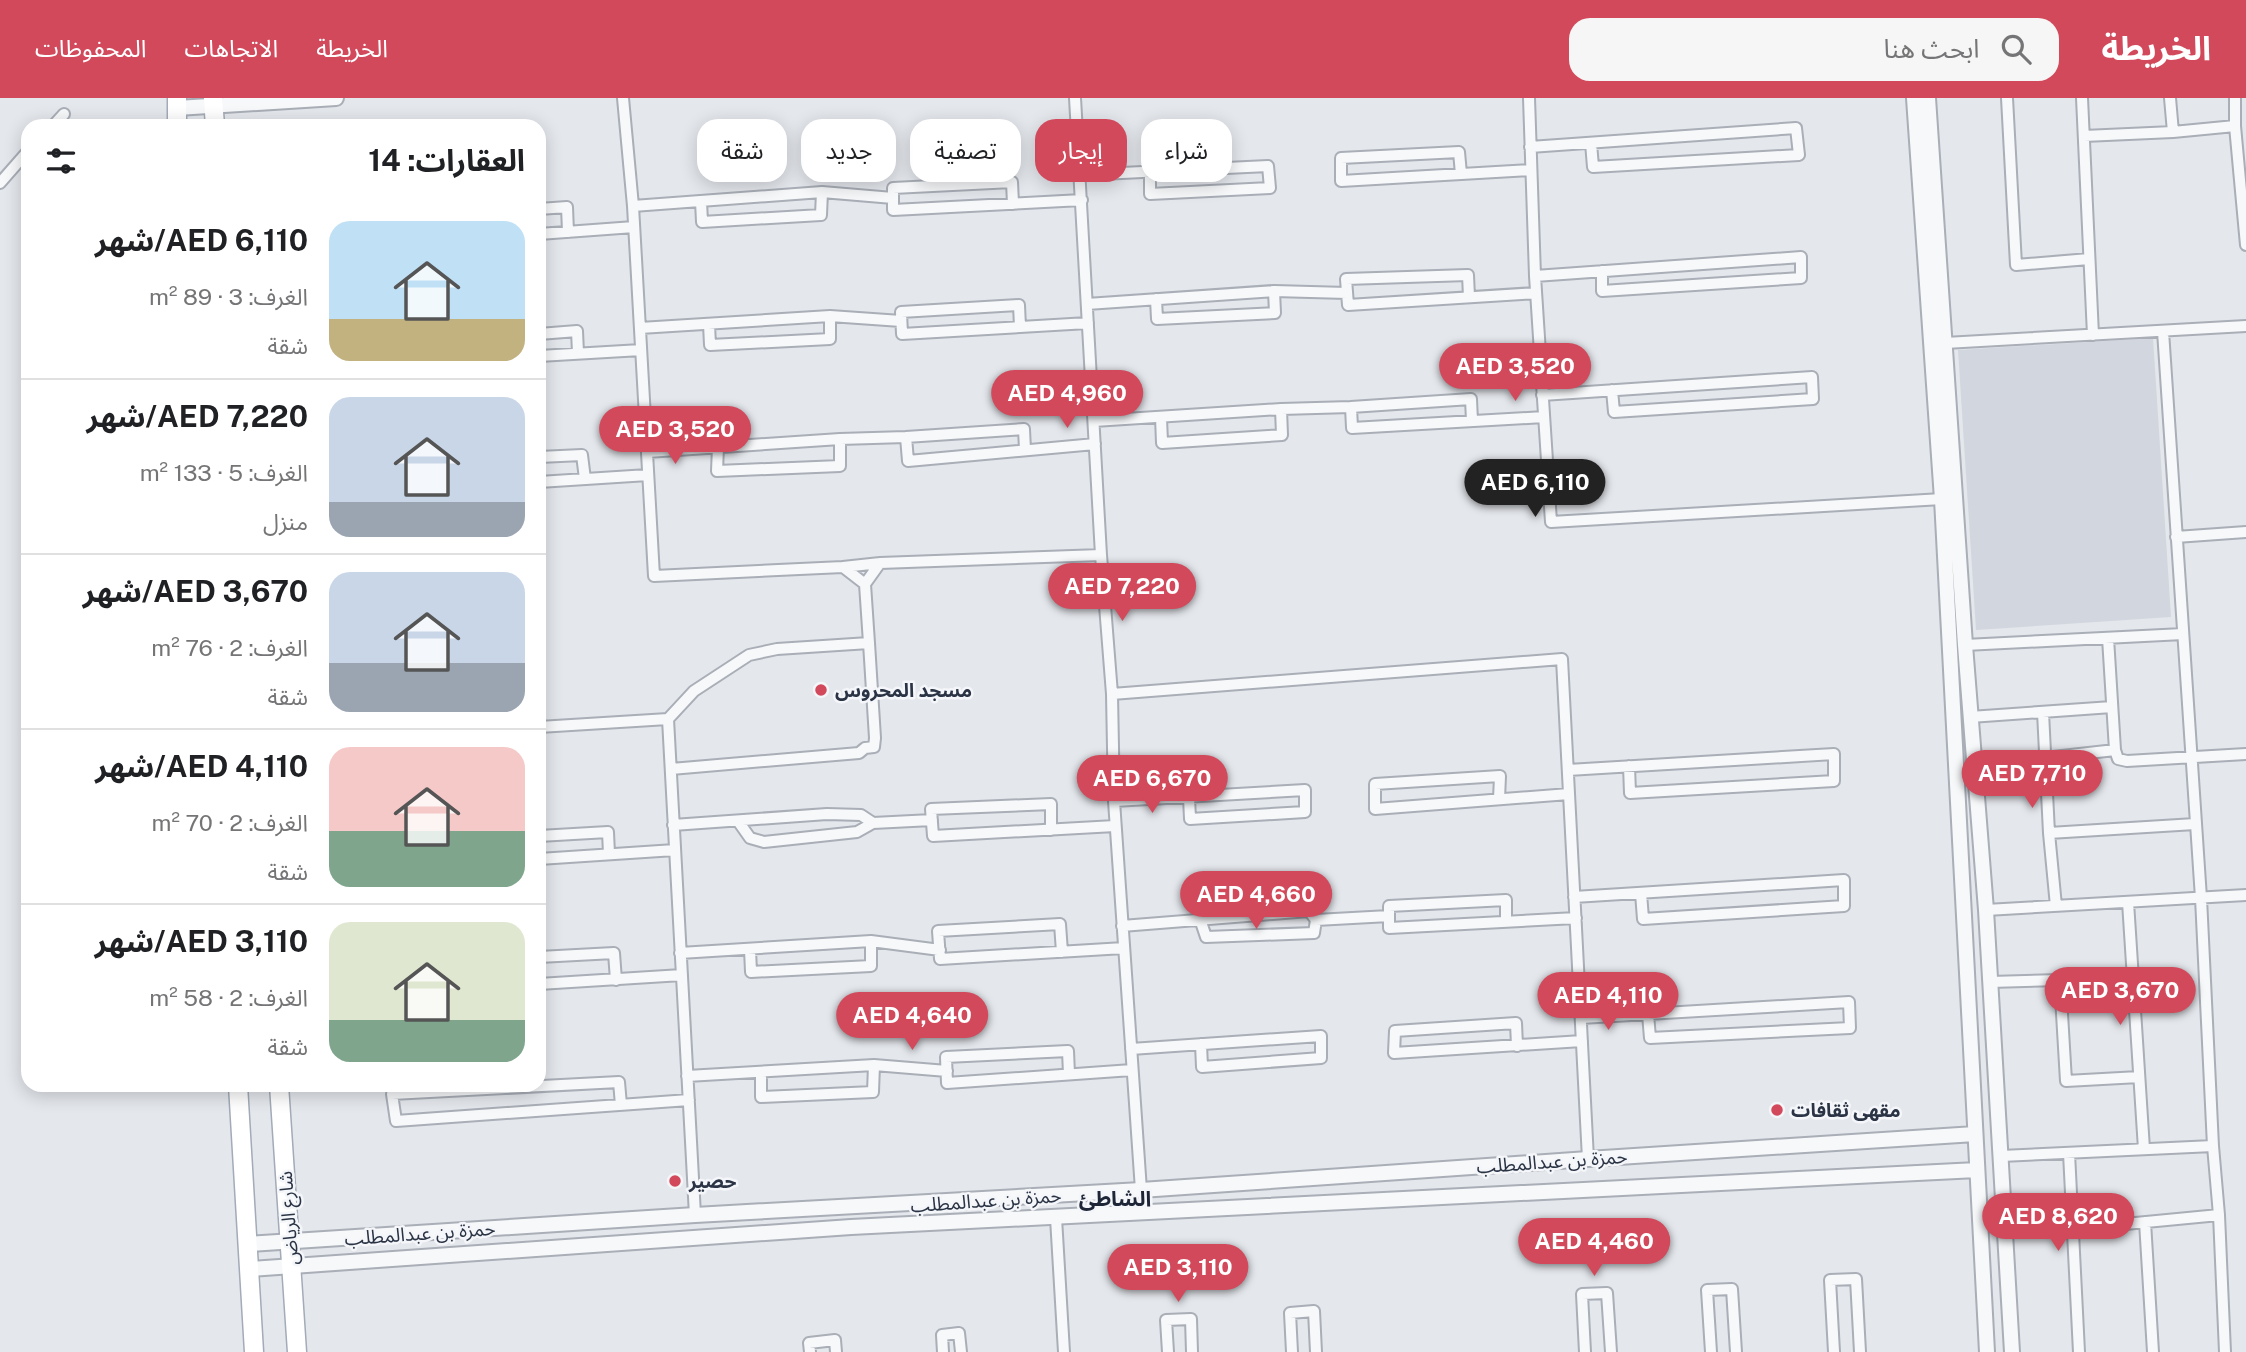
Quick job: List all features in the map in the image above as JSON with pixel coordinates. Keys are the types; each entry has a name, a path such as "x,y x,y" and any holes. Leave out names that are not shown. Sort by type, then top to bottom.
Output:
{"main road":[{"path":"238,1092 254,1352"},
{"name":"شارع الرياض","path":"279,1092 297,1352"}],"street":[{"path":"177,111 213,102 336,98"},
{"path":"623,98 633,206 654,576 843,568 880,563 1101,555"},
{"path":"1075,98 1076,119"},
{"path":"1529,98 1535,276 1551,522 1942,499"},
{"path":"1914,98 1942,499 1987,1352"},
{"path":"1928,98 1970,718 1986,910 2012,1352"},
{"path":"2007,98 2016,265 2089,259"},
{"path":"2082,98 2093,335"},
{"path":"2170,98 2173,132"},
{"path":"2235,98 2246,245"},
{"path":"59,119 64,114"},
{"path":"2084,136 2235,126"},
{"path":"1530,147 1796,128 1799,155 1593,167 1591,143"},
{"path":"1461,174 1459,152 1341,158 1341,181 1531,170"},
{"path":"0,183 21,159"},
{"path":"1268,166 1270,188 1150,194 1150,172 1268,166"},
{"path":"1013,204 1012,182 893,188 893,210 1013,204 1082,200"},
{"path":"1081,182 1101,555 1112,694 1115,826 1140,1190"},
{"path":"633,206 821,192 893,198"},
{"path":"701,201 702,222 821,215 821,192"},
{"path":"546,209 568,207 568,232"},
{"path":"546,233 634,227"},
{"path":"1535,276 1602,271 1801,257 1801,278 1761,281 1602,292 1602,271"},
{"path":"1469,297 1468,275 1346,279 1348,305 1536,293"},
{"path":"1087,304 1275,291 1347,293"},
{"path":"1156,299 1157,319 1275,313 1275,291"},
{"path":"1020,327 1019,305 901,312 902,334 1088,323"},
{"path":"640,328 830,316 901,321"},
{"path":"709,324 710,345 830,339 830,316"},
{"path":"1945,343 2246,326"},
{"path":"546,333 577,331 578,353"},
{"path":"2163,331 2201,898 2213,1146 2220,1215 2225,1352"},
{"path":"546,355 641,350"},
{"path":"1542,395 1612,390 1812,377 1812,400 1614,412 1612,390"},
{"path":"1094,421 1471,399 1472,421"},
{"path":"1351,407 1352,428 1544,417"},
{"path":"1161,417 1162,443 1282,435 1281,409"},
{"path":"647,452 1024,429 1025,450"},
{"path":"905,437 908,461 1095,444"},
{"path":"718,447 718,471 840,466 840,439"},
{"path":"546,457 582,455 585,479"},
{"path":"546,482 648,475"},
{"path":"2176,537 2246,532"},
{"path":"671,769 859,753 865,748 874,747 876,738 865,584 880,563"},
{"path":"843,568 865,584"},
{"path":"1965,646 2183,634"},
{"path":"2108,638 2115,750 2118,759 2122,761 2246,754"},
{"path":"546,727 668,719 694,691 749,655 777,649 869,643"},
{"path":"1112,694 1562,659 1588,1159"},
{"path":"1970,718 2112,707"},
{"path":"2043,712 2049,833 2056,906"},
{"path":"668,719 695,1215"},
{"path":"2044,758 2115,750"},
{"path":"1568,770 1629,766 1834,754 1834,781 1630,793 1629,766"},
{"path":"1499,799 1500,776 1376,784 1375,809 1569,794"},
{"path":"1114,802 1189,797 1305,790 1305,811 1190,819 1189,797"},
{"path":"1051,830 1051,804 932,809 933,836 1051,830 1115,826"},
{"path":"673,825 827,814 861,815 873,823"},
{"path":"738,821 750,838 764,842 857,832 873,823 932,820"},
{"path":"2049,833 2195,824"},
{"path":"546,836 608,832 609,854"},
{"path":"546,858 675,850"},
{"path":"1574,897 1844,880 1844,906 1643,919 1641,893"},
{"path":"1986,910 2246,895"},
{"path":"1506,922 1506,900 1389,906 1389,928 1506,922 1576,918"},
{"path":"2128,902 2144,1149"},
{"path":"1122,926 1200,919 1309,911 1316,920 1314,933 1206,937 1200,919"},
{"path":"1316,920 1389,916"},
{"path":"1062,952 1060,924 939,931 940,960 1124,948"},
{"path":"680,953 871,941 940,950"},
{"path":"750,948 751,972 872,966 871,941"},
{"path":"546,957 614,953 616,979"},
{"path":"546,984 682,975"},
{"path":"2060,980 2066,1081 2139,1077"},
{"path":"1990,982 2132,982"},
{"path":"1581,1018 1648,1014 1849,1002 1850,1028 1650,1038 1648,1014"},
{"path":"1517,1045 1517,1023 1395,1031 1394,1053 1582,1041"},
{"path":"1131,1049 1201,1044 1321,1036 1321,1058 1202,1067 1201,1044"},
{"path":"1069,1074 1069,1051 946,1057 947,1083 1132,1070"},
{"path":"687,1076 874,1065 947,1071"},
{"path":"761,1072 761,1097 873,1092 874,1065"},
{"path":"546,1086 620,1082 621,1105"},
{"path":"430,1092 392,1094 396,1121 689,1100"},
{"name":"حمزة بن عبدالمطلب","path":"248,1244 695,1215 905,1205 1975,1134"},
{"path":"2001,1156 2213,1146"},
{"path":"2069,1153 2079,1352"},
{"name":"حمزة بن عبدالمطلب","path":"249,1269 900,1224 1977,1170"},
{"path":"900,1224 905,1205"},
{"path":"851,1227 857,1207"},
{"path":"2073,1229 2220,1215"},
{"path":"1056,1218 1064,1352"},
{"path":"2145,1222 2153,1352"},
{"path":"1834,1352 1830,1280 1856,1279 1860,1352"},
{"path":"1711,1352 1707,1290 1732,1289 1736,1352"},
{"path":"1585,1352 1582,1294 1607,1293 1611,1352"},
{"path":"1292,1352 1290,1313 1314,1311 1316,1352"},
{"path":"1168,1352 1166,1320 1191,1319 1192,1352"},
{"path":"943,1352 943,1335 959,1333 961,1352"},
{"path":"810,1352 809,1343 835,1340 836,1352"}],"shaded area":[{"path":"2153,338 2171,617 1976,630 1958,350"}],"place":[{"name":"مسجد المحروس","path":"821,690"},
{"name":"مقهى ثقافات","path":"1777,1110"},
{"name":"حصير","path":"675,1181"}],"district":[{"name":"الشاطئ","path":"1115,1198"}]}
